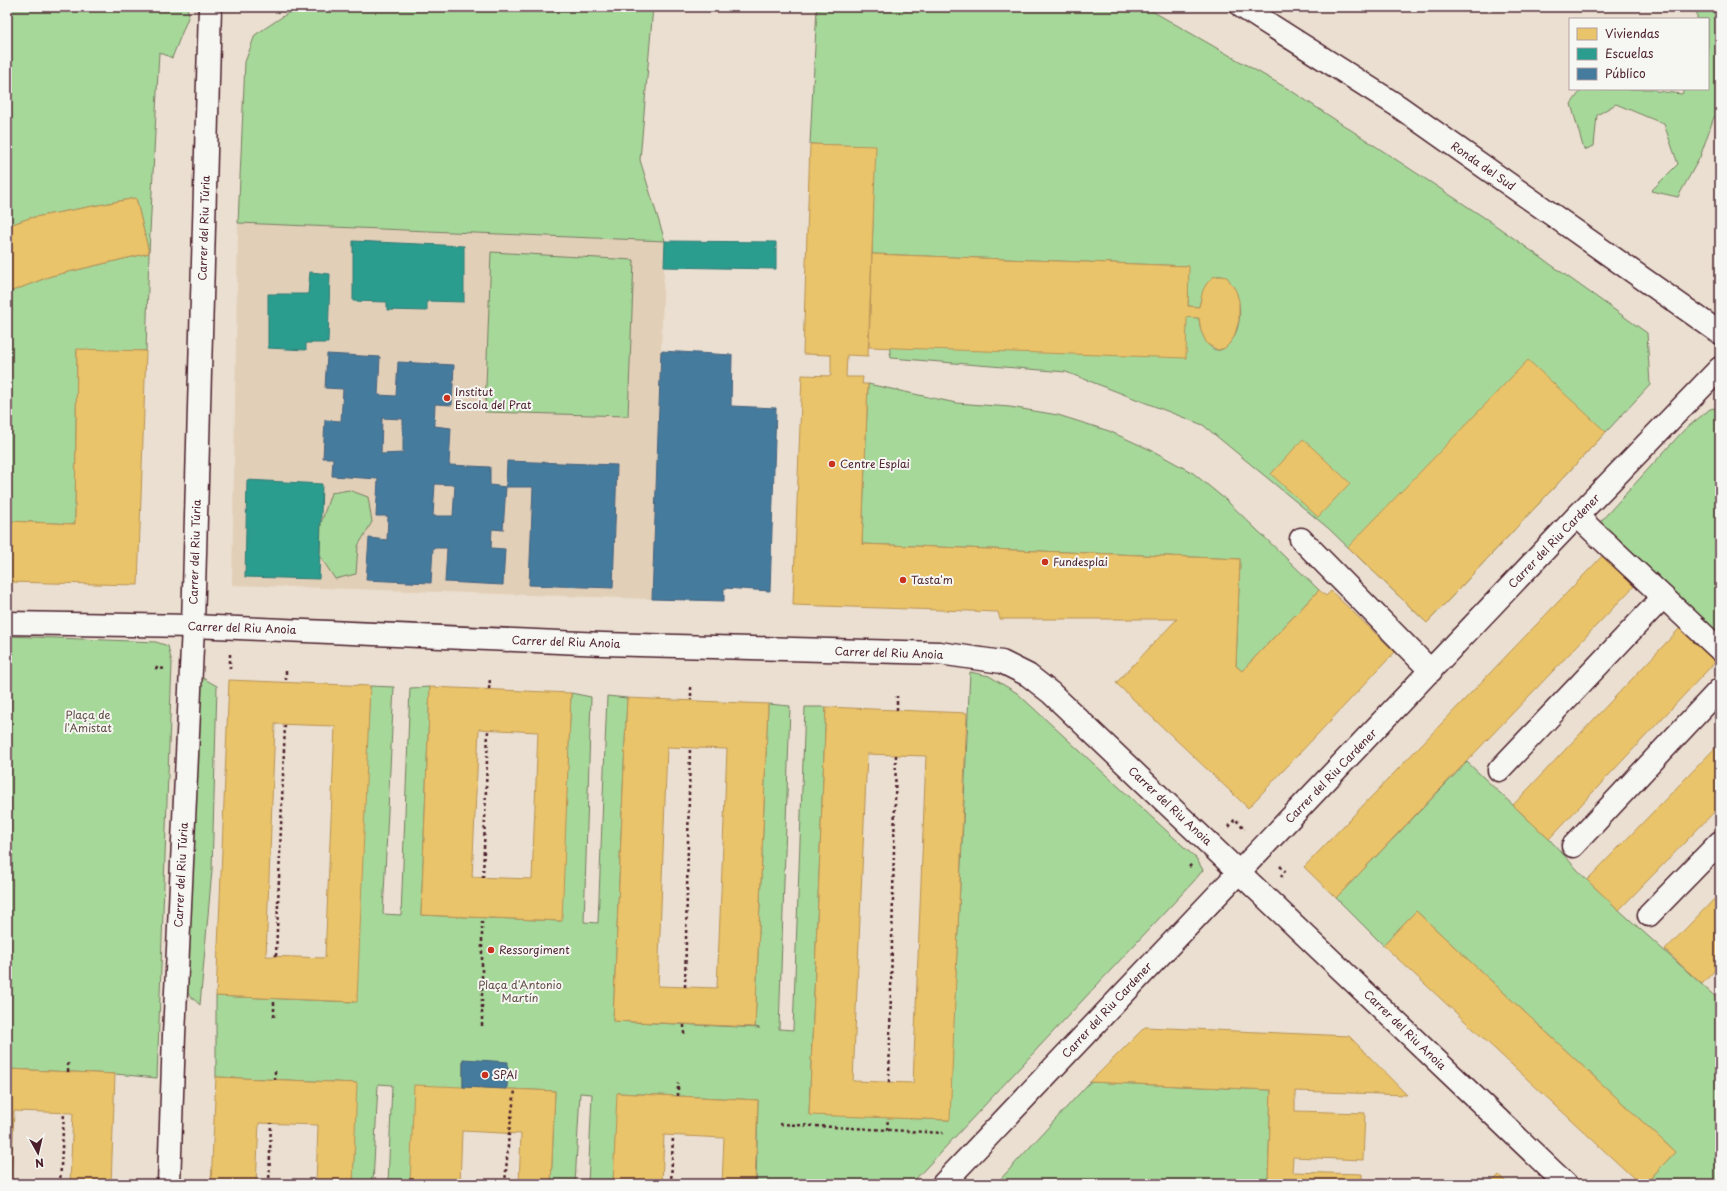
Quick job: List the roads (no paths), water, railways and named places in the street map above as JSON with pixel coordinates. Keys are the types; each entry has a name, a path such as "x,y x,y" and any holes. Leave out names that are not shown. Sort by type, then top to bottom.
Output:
{"street":[{"name":"Ronda del Sud","path":"1242,7 1398,106 1720,333"},
{"name":"Carrer del Riu Túria","path":"169,1184 174,1035 193,626 214,10"},
{"name":"Carrer del Riu Cardener","path":"943,1184 1577,516 1720,368"},
{"path":"1577,516 1720,650"},
{"path":"1301,540 1431,670"},
{"path":"1499,770 1663,597"},
{"name":"Carrer del Riu Anoia","path":"7,622 193,626 611,644 939,653 1002,662 1028,675 1051,693 1566,1184"},
{"path":"1573,846 1720,689"},
{"path":"1649,915 1720,842"}],"place":[{"name":"Institut Escola del Prat","path":"447,398"},
{"name":"Centre Esplai","path":"832,464"},
{"name":"Fundesplai","path":"1045,562"},
{"name":"Tasta'm","path":"903,580"},
{"name":"Ressorgiment","path":"491,950"},
{"name":"SPAI","path":"485,1075"}],"park label":[{"name":"Plaça de l'Amistat","path":"88,721"},
{"name":"Plaça d'Antonio Martín","path":"520,991"}]}
